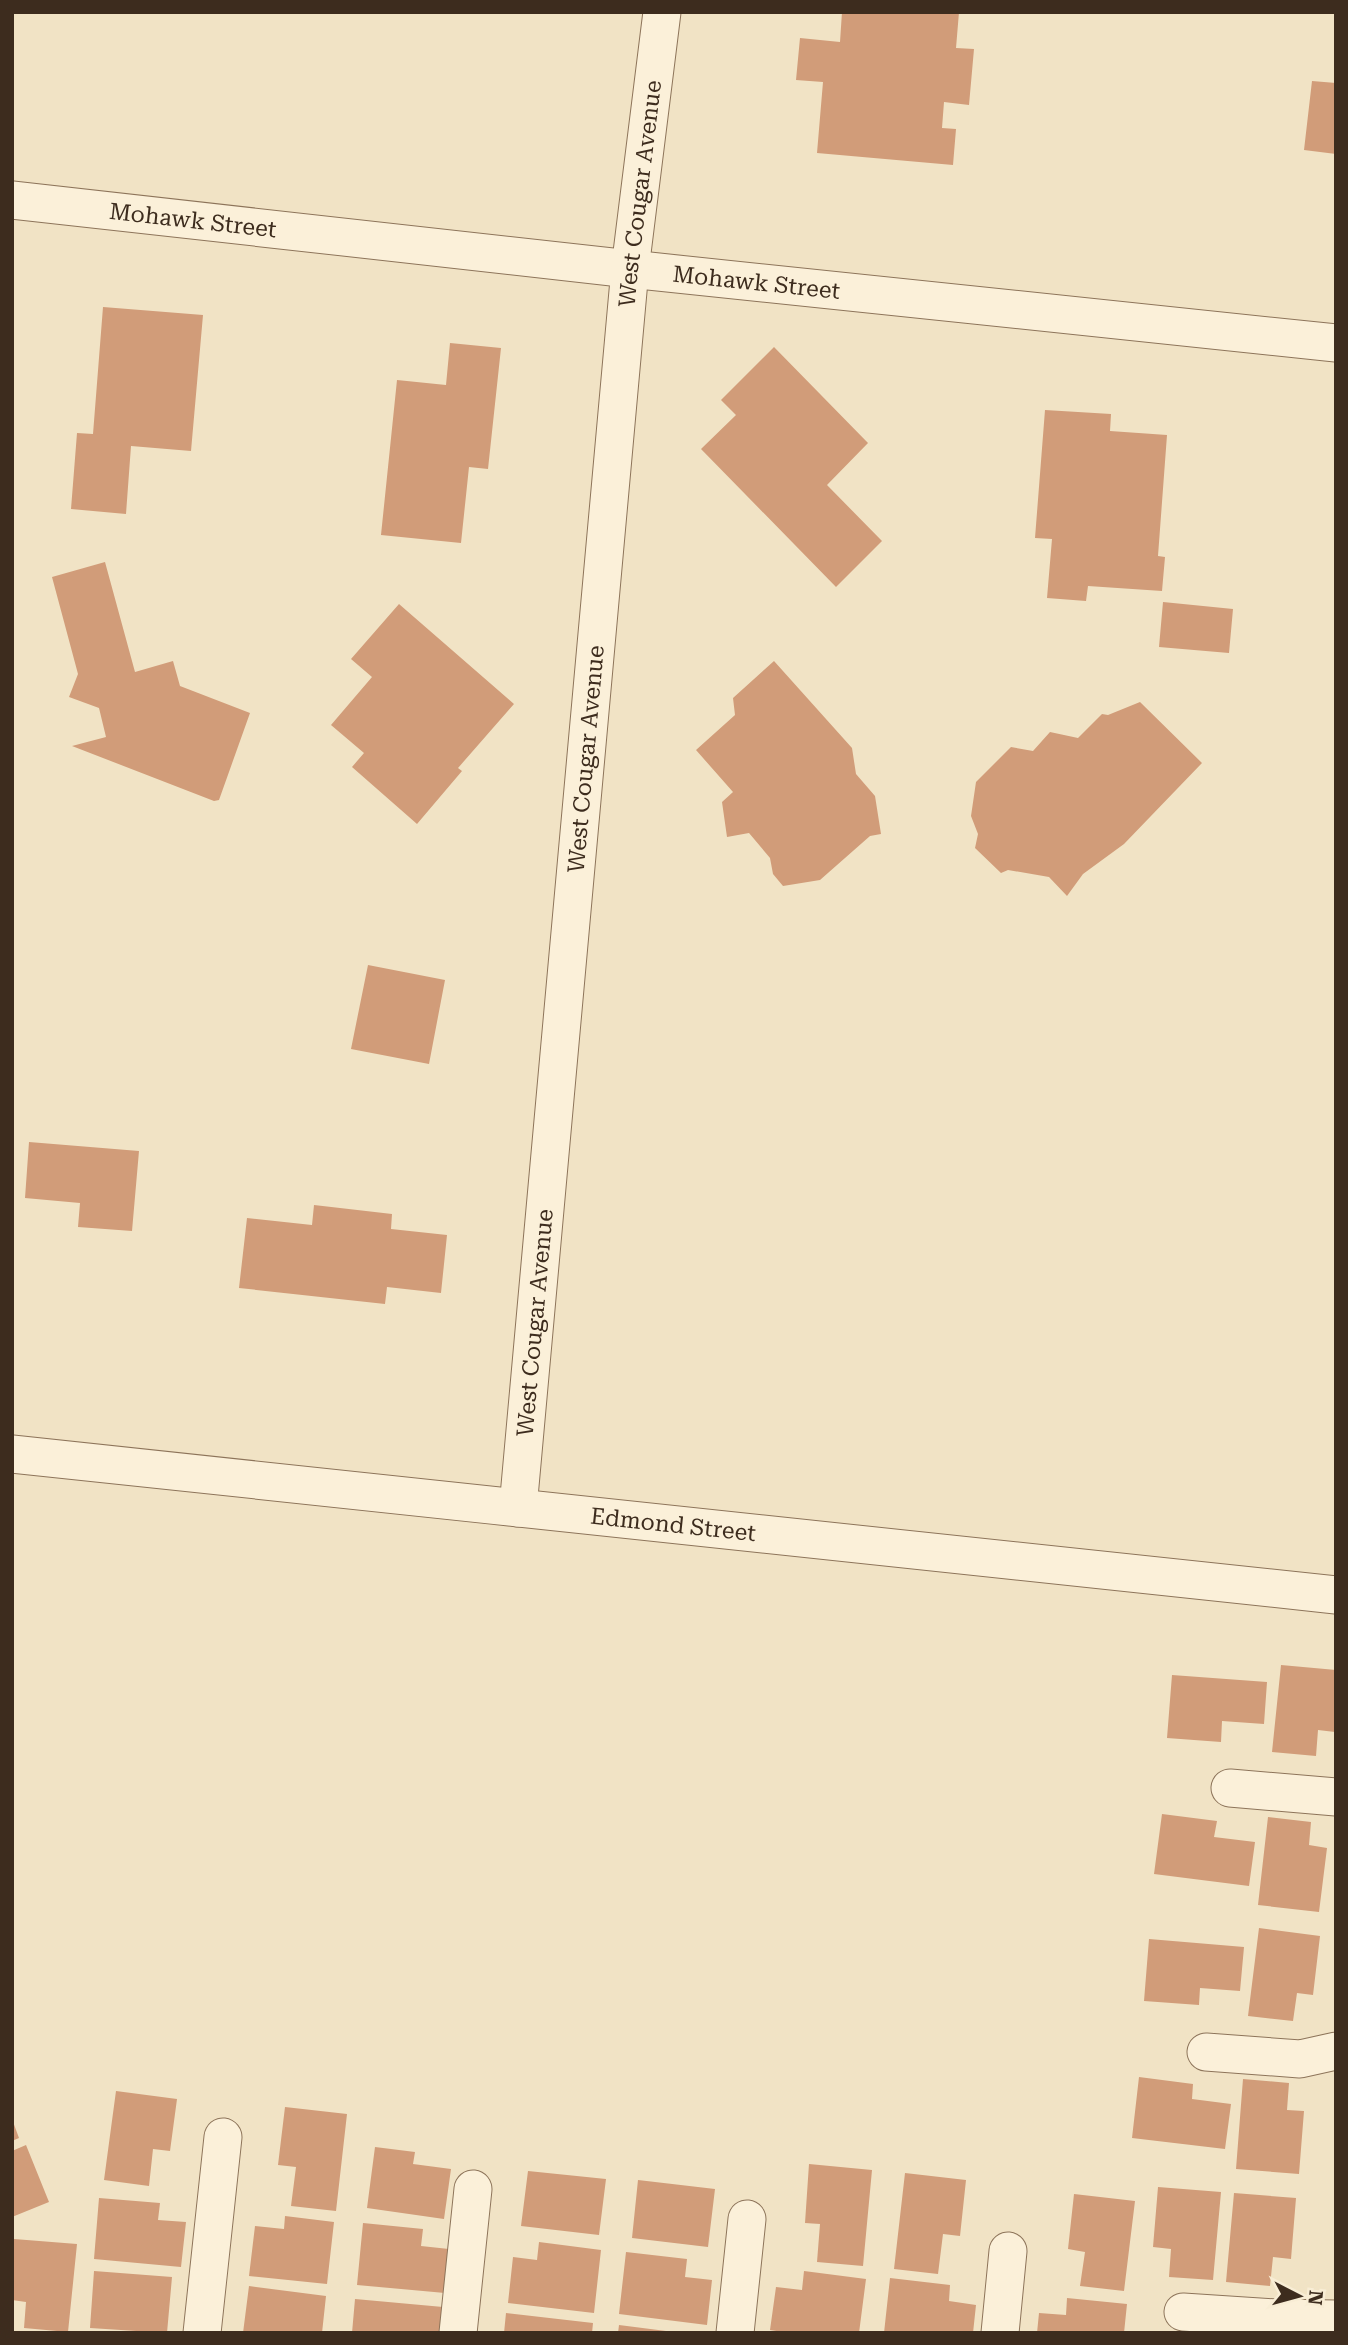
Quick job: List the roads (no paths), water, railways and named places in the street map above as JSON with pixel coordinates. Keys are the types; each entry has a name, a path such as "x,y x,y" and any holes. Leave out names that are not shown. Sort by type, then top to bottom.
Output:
{"street":[{"name":"West Cougar Avenue","path":"518,1507 630,269 663,12"},
{"name":"Mohawk Street","path":"12,200 630,269 1336,342"},
{"name":"Edmond Street","path":"12,1454 1336,1595"},
{"path":"1230,1788 1336,1797"},
{"path":"1206,2052 1300,2059 1336,2051"},
{"path":"202,2333 223,2137"},
{"path":"458,2333 473,2189"},
{"path":"735,2333 747,2219"},
{"path":"1000,2333 1008,2251"},
{"path":"1183,2312 1336,2319"}]}
